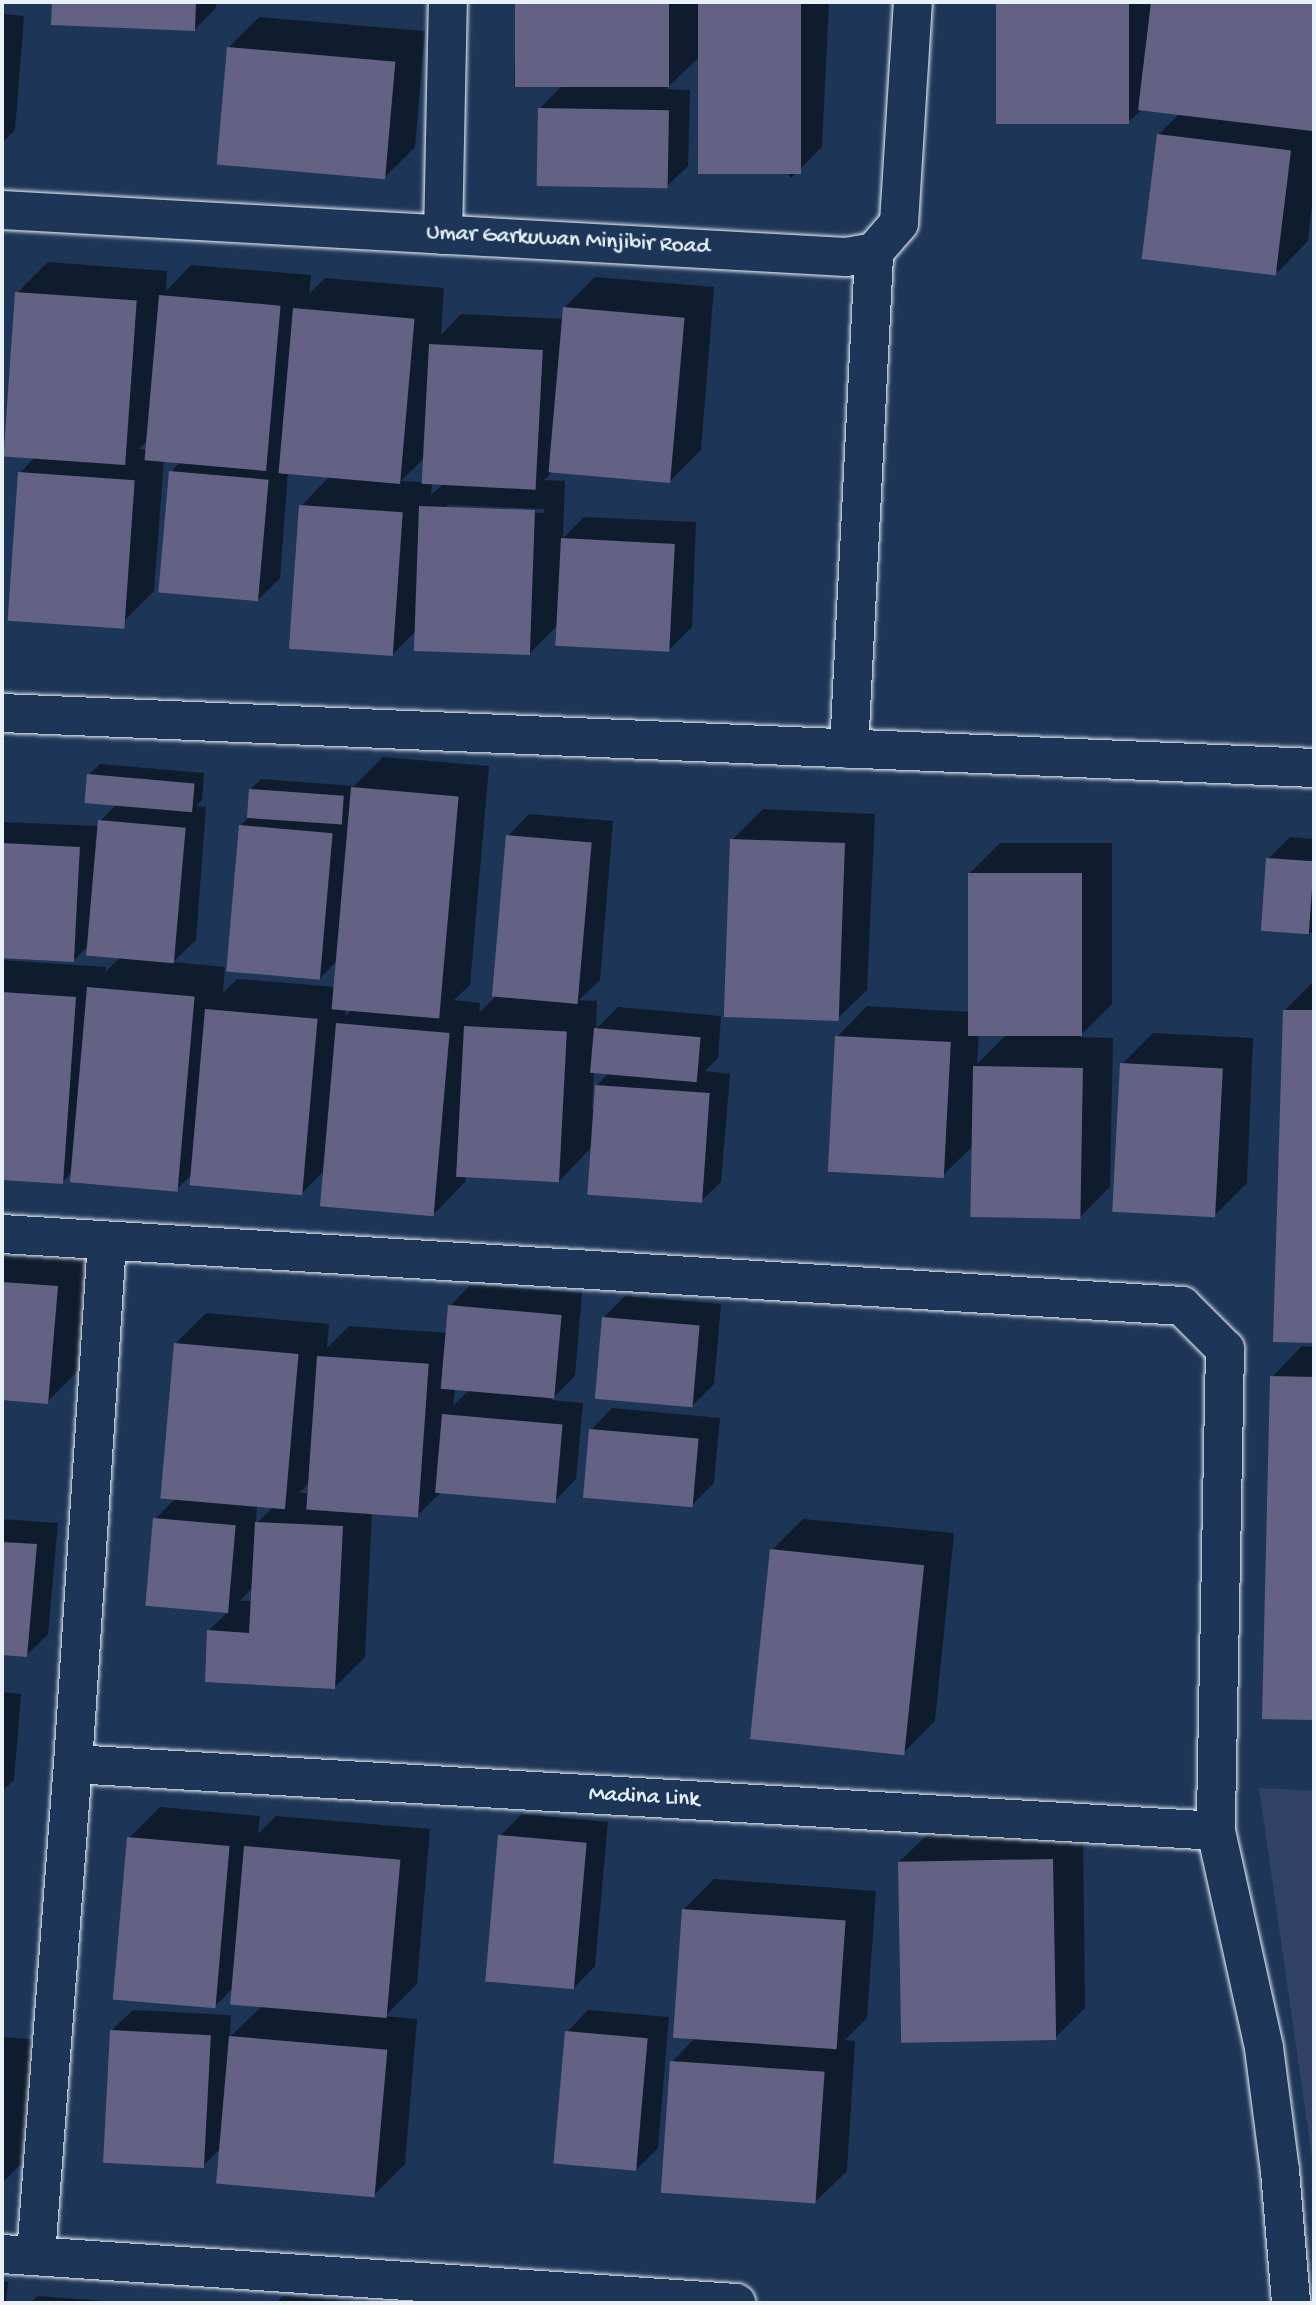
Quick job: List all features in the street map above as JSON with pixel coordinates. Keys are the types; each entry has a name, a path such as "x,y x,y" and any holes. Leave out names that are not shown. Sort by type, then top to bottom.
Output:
{"street":[{"path":"443,235 448,2"},
{"path":"849,748 874,252 899,223 913,2"},
{"name":"Umar Garkuwan Minjibir Road","path":"2,210 846,257 874,252"},
{"path":"2,713 1314,768"},
{"path":"2,1234 1182,1306 1225,1349 1216,1831 1264,2048 1280,2171 1292,2303"},
{"path":"107,1241 73,1764 19,2255 736,2303"},
{"name":"Madina Link","path":"73,1764 1216,1831"}],"shaded area":[{"path":"1259,1788 1314,1791 1314,2171"}],"building":[{"path":"52,2 196,2 195,31 51,25"},
{"path":"515,2 669,2 669,87 515,87"},
{"path":"698,2 801,2 801,174 698,174"},
{"path":"996,2 1129,2 1129,124 996,124"},
{"path":"1151,2 1314,2 1312,131 1138,110"},
{"path":"227,47 395,62 385,179 217,165"},
{"path":"538,108 669,110 668,188 537,186"},
{"path":"1157,134 1291,150 1276,276 1142,259"},
{"path":"15,292 137,301 125,465 3,457"},
{"path":"159,295 281,306 266,471 145,460"},
{"path":"563,307 685,318 670,483 549,472"},
{"path":"293,308 415,319 400,484 279,473"},
{"path":"429,344 543,350 536,490 422,484"},
{"path":"169,471 269,480 258,601 158,593"},
{"path":"18,472 135,480 124,629 8,621"},
{"path":"299,505 403,512 393,656 289,649"},
{"path":"419,506 535,510 530,655 414,651"},
{"path":"561,538 675,544 669,652 555,646"},
{"path":"87,774 195,783 192,812 84,803"},
{"path":"351,787 459,796 439,1019 332,1009"},
{"path":"249,789 344,796 342,825 247,818"},
{"path":"98,820 186,828 174,963 86,955"},
{"path":"239,825 333,833 320,980 226,971"},
{"path":"506,835 592,842 578,1004 492,996"},
{"path":"730,839 845,843 839,1021 724,1017"},
{"path":"2,843 80,847 74,962 2,958"},
{"path":"1266,858 1314,861 1309,934 1261,931"},
{"path":"968,873 1082,873 1082,1036 968,1036"},
{"path":"87,987 195,996 178,1192 70,1182"},
{"path":"2,992 76,997 63,1184 2,1180"},
{"path":"205,1009 318,1019 302,1195 190,1185"},
{"path":"1283,1010 1314,1010 1314,1343 1273,1342"},
{"path":"336,1023 450,1033 434,1216 320,1206"},
{"path":"464,1026 567,1031 559,1182 456,1177"},
{"path":"594,1028 701,1037 697,1082 590,1073"},
{"path":"835,1036 951,1042 944,1178 828,1172"},
{"path":"1120,1063 1223,1068 1215,1217 1112,1212"},
{"path":"973,1066 1083,1068 1080,1219 970,1217"},
{"path":"595,1085 710,1093 702,1203 587,1195"},
{"path":"2,1282 58,1286 48,1404 2,1400"},
{"path":"448,1305 562,1315 554,1399 441,1389"},
{"path":"602,1317 700,1326 692,1407 595,1399"},
{"path":"174,1343 299,1354 285,1509 160,1498"},
{"path":"317,1356 429,1364 418,1517 306,1510"},
{"path":"1270,1376 1314,1377 1314,1720 1262,1719"},
{"path":"442,1414 563,1425 556,1503 435,1493"},
{"path":"589,1429 699,1439 693,1507 583,1498"},
{"path":"153,1518 236,1525 228,1613 145,1606"},
{"path":"255,1522 343,1526 335,1689 205,1682 207,1630 249,1633"},
{"path":"2,1542 37,1544 27,1657 2,1655"},
{"path":"770,1549 924,1565 904,1755 750,1739"},
{"path":"498,1835 587,1843 574,1989 485,1981"},
{"path":"127,1837 230,1846 215,2008 113,1999"},
{"path":"244,1846 400,1860 387,2018 230,2004"},
{"path":"1053,1859 1056,2040 901,2043 898,1862"},
{"path":"682,1909 846,1920 837,2049 673,2038"},
{"path":"110,2030 211,2035 204,2168 103,2163"},
{"path":"565,2031 648,2038 636,2171 553,2163"},
{"path":"229,2036 387,2050 374,2197 216,2183"},
{"path":"670,2061 825,2072 815,2203 661,2193"}]}
